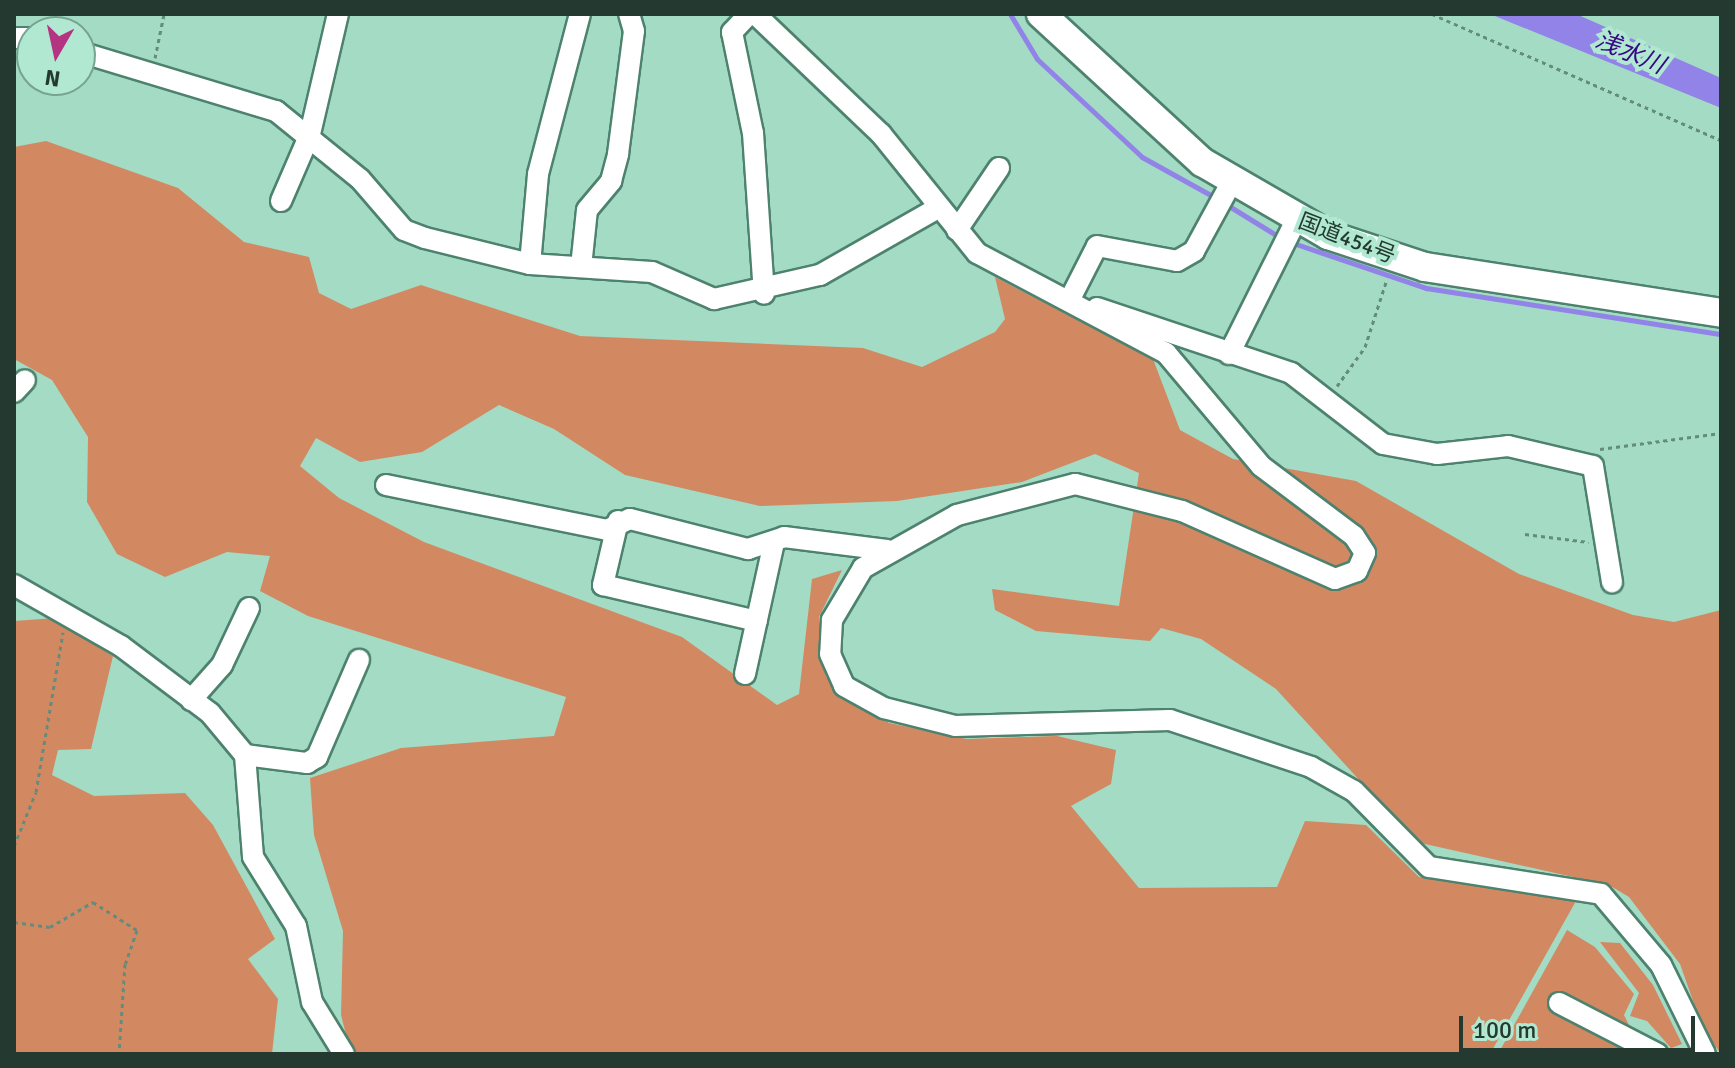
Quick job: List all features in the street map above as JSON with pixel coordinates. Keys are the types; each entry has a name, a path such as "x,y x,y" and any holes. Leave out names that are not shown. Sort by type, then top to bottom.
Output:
{"highway":[{"name":"国道454号","path":"1041,14 1148,117 1231,183 1296,220 1391,257 1598,299 1721,313"}],"street":[{"path":"281,201 310,134 338,14"},
{"path":"530,264 538,174 580,14"},
{"path":"581,267 587,210 611,181 618,154 634,31 629,14"},
{"path":"749,14 732,32 753,133 764,294"},
{"path":"755,14 881,134 936,209 977,253 1166,353 1261,466 1354,536 1365,553 1357,571 1335,579 1182,511 1075,484 957,515 887,550 863,568 832,620 830,654 844,686 884,708 955,726 1170,720 1311,767 1354,791 1429,867 1601,894 1661,965 1705,1054"},
{"path":"96,58 151,78 234,95 310,134 404,230 530,264 652,272 714,299 764,294 853,259 936,209"},
{"path":"957,230 999,168"},
{"path":"1064,299 1097,246 1177,261 1194,251 1231,183"},
{"path":"1229,354 1296,220"},
{"path":"1064,299 1291,373 1383,444 1413,451 1508,446 1593,466 1601,544 1612,582"},
{"path":"386,485 607,530 618,521"},
{"path":"618,521 748,549 784,537 887,550"},
{"path":"618,521 603,585 757,621"},
{"path":"745,674 774,542"},
{"path":"14,585 67,613 191,700 245,755 307,763 317,757 359,660"},
{"path":"191,700 222,665 249,608"},
{"path":"245,755 253,857 296,926 312,1002 344,1054"},
{"path":"1559,1003 1658,1054"}],"path":[{"path":"151,78 164,14"},
{"path":"1432,14 1721,140"},
{"path":"1328,403 1365,347 1391,257"},
{"path":"1593,466 1598,450 1721,433"},
{"path":"1525,534 1601,544"},
{"path":"14,846 36,792 67,613"},
{"path":"14,922 50,927 93,902 137,930 125,964 119,1054"}],"shaded area":[{"path":"46,141 178,188 244,242 309,257 319,293 351,309 421,285 580,336 863,348 922,367 995,332 1005,319 995,277 1153,359 1180,430 1233,459 1356,481 1519,574 1633,615 1674,622 1721,610 1721,1054 1703,1029 1680,964 1629,897 1609,885 1416,842 1276,689 1201,639 1161,628 1150,641 1036,631 995,610 992,589 1119,606 1139,473 1095,454 1022,482 897,501 760,506 625,475 554,429 499,405 422,452 360,462 316,438 300,466 339,498 424,542 682,637 777,705 799,694 812,579 842,570 819,617 826,677 889,723 967,739 1057,736 1116,750 1111,784 1071,806 1139,888 1277,887 1305,821 1366,825 1419,877 1576,901 1490,1054 351,1054 341,1015 343,931 314,835 310,778 401,748 554,736 566,697 308,616 260,591 270,556 227,552 165,577 117,554 87,502 88,437 52,380 14,359 14,147"},
{"path":"55,618 113,656 91,749 58,750 52,775 94,796 185,793 213,825 275,939 248,959 278,999 272,1054 14,1054 14,621"},
{"path":"1567,930 1595,947 1634,994 1624,1015 1635,1037 1627,1051 1610,1054 1498,1054"},
{"path":"1600,942 1620,943 1653,985 1682,1044 1671,1048 1647,1021 1630,1016 1639,993"}],"water":[{"name":"浅水川","path":"1490,14 1576,14 1721,78 1721,108"}],"waterway":[{"path":"1010,14 1037,59 1142,157 1216,198"},
{"path":"1224,203 1281,238"},
{"path":"1290,242 1426,288 1721,334"}]}
